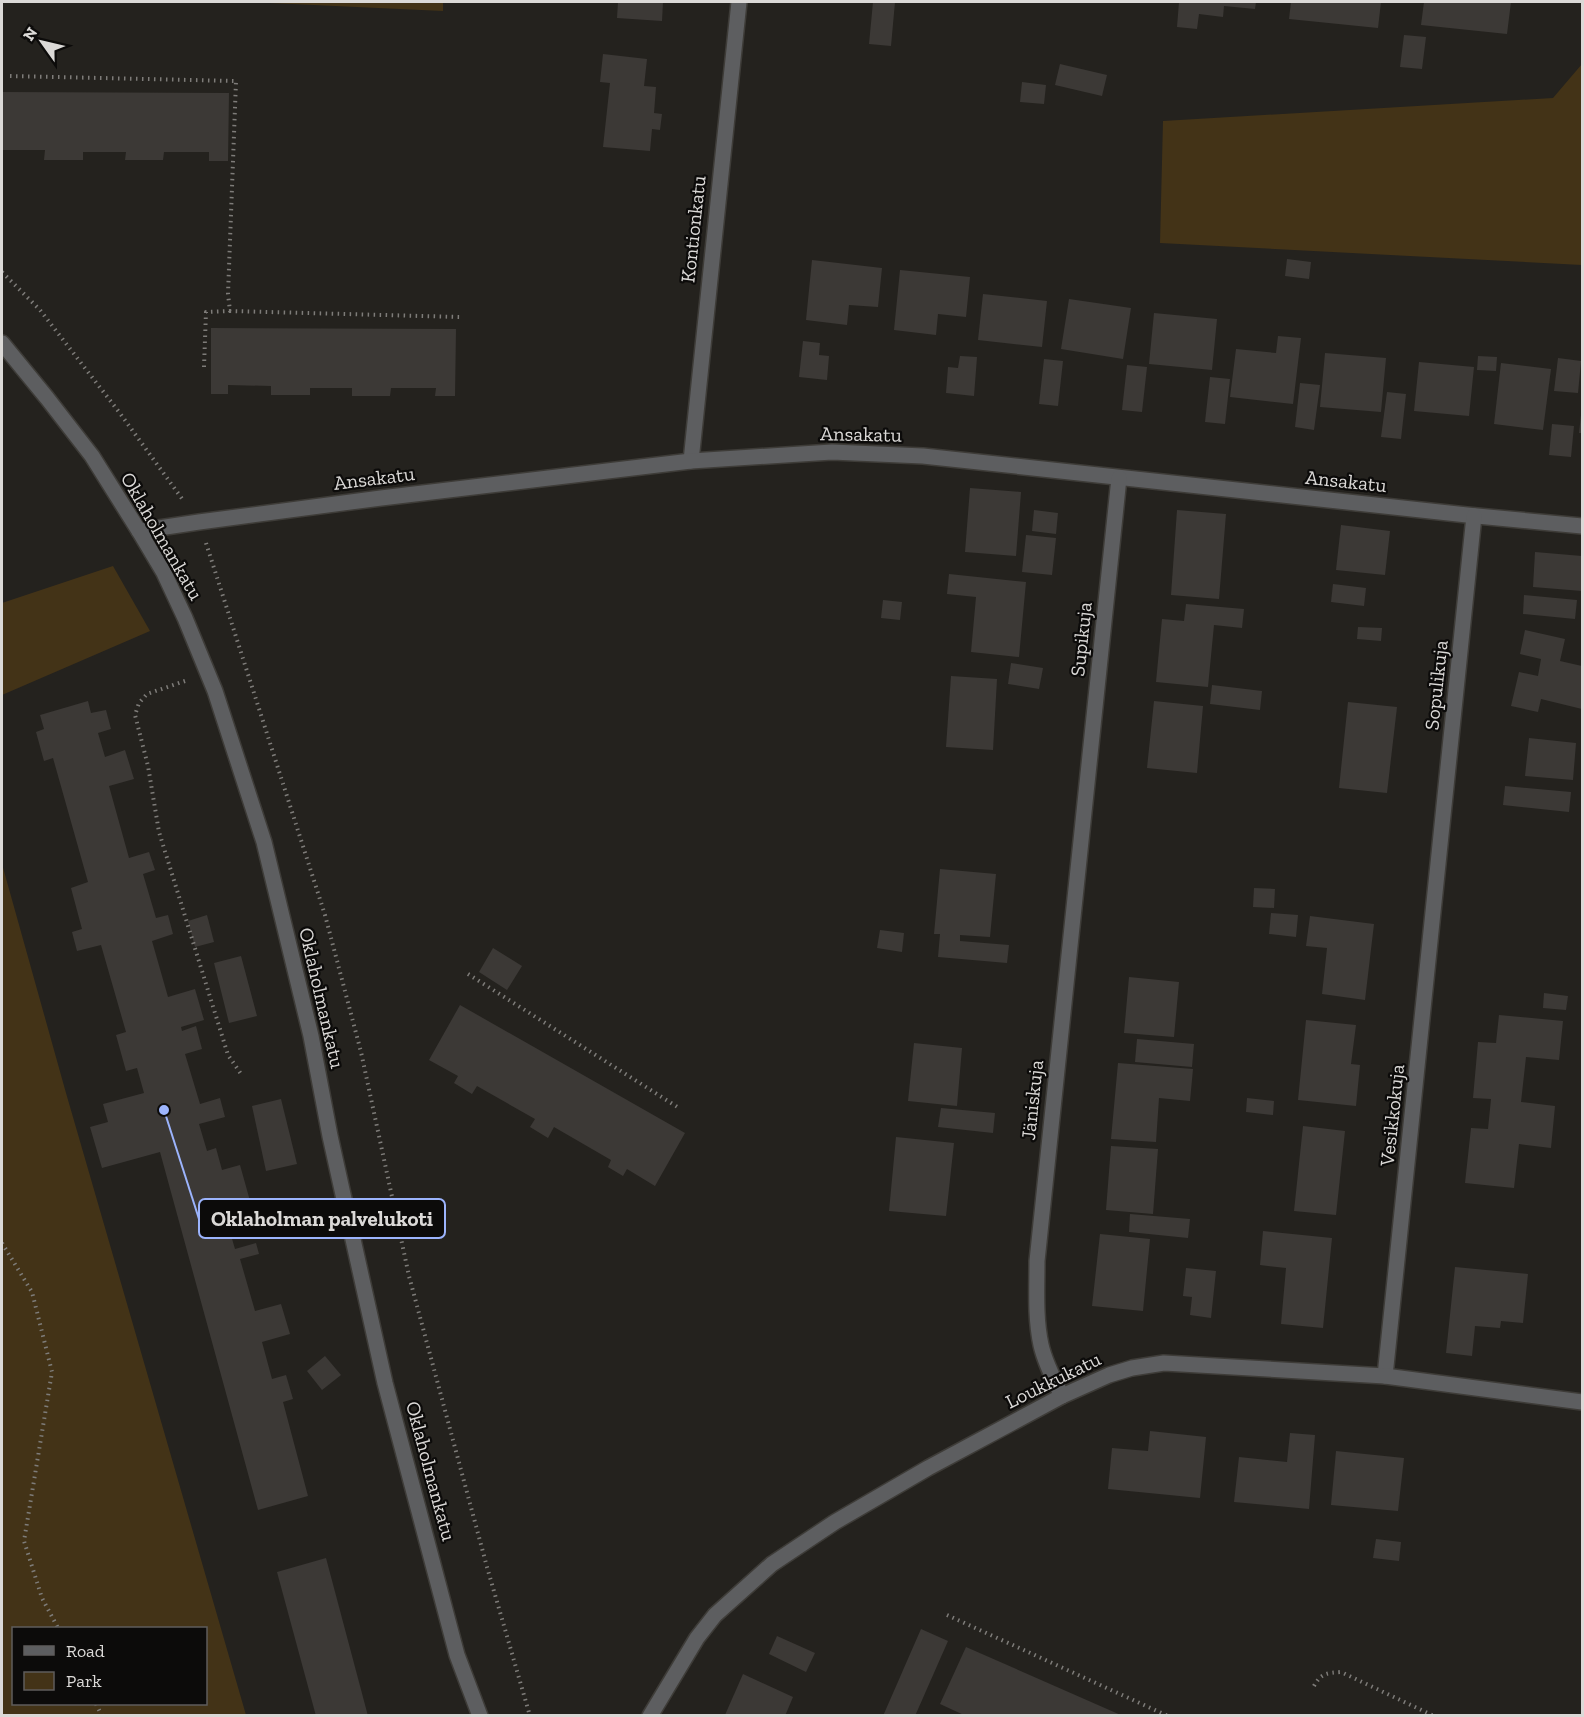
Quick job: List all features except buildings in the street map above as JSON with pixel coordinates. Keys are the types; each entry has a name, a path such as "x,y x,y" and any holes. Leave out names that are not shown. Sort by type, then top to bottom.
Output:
{"street":[{"name":"Kontionkatu","path":"691,461 739,2"},
{"name":"Oklaholmankatu","path":"2,343 92,456 139,531 164,573 208,673 264,842 311,1036 330,1136 386,1383 457,1655 480,1716"},
{"name":"Ansakatu","path":"139,531 381,498 691,461 832,452 923,456 1582,526"},
{"name":"Supikuja","path":"1085,805 1119,478"},
{"name":"Sopulikuja","path":"1440,859 1474,516"},
{"name":"Jäniskuja","path":"1062,1396 1047,1365 1041,1345 1037,1261 1085,805"},
{"name":"Vesikkokuja","path":"1385,1376 1440,859"},
{"name":"Loukkukatu","path":"650,1716 697,1638 715,1615 772,1564 853,1511 928,1468 1062,1396 1109,1375 1132,1368 1164,1363 1385,1376 1582,1402"}],"path":[{"path":"10,76 236,81 228,294 230,311"},
{"path":"204,367 206,312 460,317"},
{"path":"208,673 147,694 139,703 135,715 148,766 159,832 228,1055 241,1074"},
{"path":"468,974 679,1108"},
{"path":"2,1243 32,1292 52,1372 24,1541 42,1598 57,1627"},
{"path":"947,1615 1167,1716"},
{"path":"1314,1686 1324,1673 1341,1672 1434,1716"}],"green space":[{"path":"248,2 443,2 443,11"},
{"path":"1582,64 1582,265 1160,243 1163,121 1553,98"},
{"path":"113,566 150,631 2,695 2,603"},
{"path":"2,864 66,1093 246,1715 2,1715"}],"place":[{"name":"Oklaholman palvelukoti","path":"164,1110"}]}
